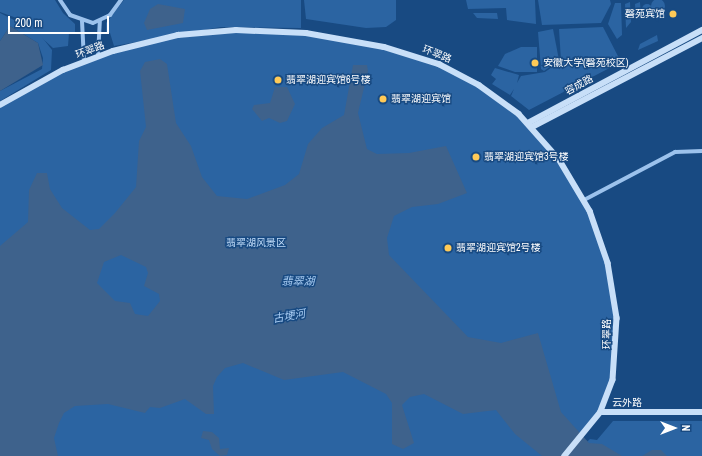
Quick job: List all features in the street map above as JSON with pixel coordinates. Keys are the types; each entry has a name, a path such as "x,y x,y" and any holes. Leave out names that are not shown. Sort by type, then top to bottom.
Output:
{"street":[{"path":"60,0 67,12 82,21 100,21 110,15 121,0"},
{"path":"82,21 84,61"},
{"path":"98,56 100,21"},
{"name":"环翠路","path":"0,105 84,61 157,39 215,31 272,30 321,35 395,50 439,64 502,100 530,125 563,164 584,200 606,253 616,312 614,376 601,412 588,432 565,456"},
{"name":"容成路","path":"530,125 702,30"},
{"name":"容成路","path":"530,125 702,38"},
{"path":"584,200 675,152 702,151"},
{"name":"云外路","path":"601,412 702,412"}],"green space":[{"path":"658,-1 663,1 665,6 663,11 658,13 653,11 651,6 653,1"},
{"path":"0,0 55,0 63,13 75,24 75,32 69,33 68,46 53,48 22,20 0,12"},
{"path":"124,0 301,0 301,28 221,27 114,46 110,33 106,33 106,23"},
{"path":"304,0 396,0 396,20 386,27 366,28 306,19"},
{"path":"466,0 535,0 536,24 507,20 506,8 468,9"},
{"path":"538,0 610,0 611,4 601,23 542,25"},
{"path":"630,2 631,22 626,28 625,4"},
{"path":"640,2 641,16 636,19 635,4"},
{"path":"615,3 621,3 622,35 617,39 608,24"},
{"path":"647,4 652,9 647,14 642,9"},
{"path":"0,13 38,32 52,50 51,70 0,101 0,91 42,69 43,58 38,43 10,26 0,41"},
{"path":"473,13 497,13 498,19 477,18"},
{"path":"603,27 621,62 529,110 511,96 514,89 510,95 492,84 496,79 491,75 495,68 519,75 517,83 521,76 545,72 561,61 559,29"},
{"path":"553,29 559,60 544,71 541,69 538,32"},
{"name":"翡翠湖风景区","path":"267,30 384,47 430,61 502,100 552,150 595,223 615,297 615,364 603,408 565,456 0,456 0,105 63,70 157,39"},
{"path":"657,35 658,41 638,50 640,44"},
{"path":"521,47 537,47 537,72 515,72 498,66 505,54"},
{"path":"613,421 702,421 702,456 572,456 590,439 597,440"}],"water":[{"path":"158,4 185,9 183,23 147,30 144,23 150,9"},
{"path":"10,26 38,43 43,65 0,91 0,41"},
{"name":"翡翠湖","path":"160,59 167,64 176,123 191,146 202,177 217,196 247,199 285,185 299,174 308,144 322,128 344,115 353,65 367,65 368,71 358,113 367,149 377,154 409,153 446,146 467,193 438,204 412,207 394,216 387,238 389,255 468,337 501,343 538,333 561,412 589,443 602,444 622,456 542,456 515,434 496,410 463,414 424,394 410,397 402,405 414,443 403,449 392,444 392,403 386,394 343,372 284,380 243,363 225,368 217,377 213,386 214,414 206,414 185,399 160,408 150,407 145,413 108,404 75,406 64,413 59,423 54,438 58,456 0,456 0,246 28,222 29,190 37,173 47,173 50,189 62,208 90,230 99,229 115,213 136,187 139,141 146,127 140,71 145,62","holes":["121,255 146,267 148,273 144,286 159,294 160,301 148,316 135,314 130,303 115,301 97,283 104,262"]},
{"path":"275,87 287,87 295,104 287,121 280,123 269,118 262,121 252,109 254,105 270,103"},
{"path":"203,431 212,432 219,438 220,449 229,448 227,455 220,456 212,449 209,440 201,438"},
{"path":"652,450 661,450 667,456 642,456"}],"place":[{"name":"磬苑宾馆","path":"673,14"},
{"name":"安徽大学(磬苑校区)","path":"535,63"},
{"name":"翡翠湖迎宾馆6号楼","path":"278,80"},
{"name":"翡翠湖迎宾馆","path":"383,99"},
{"name":"翡翠湖迎宾馆3号楼","path":"476,157"},
{"name":"翡翠湖迎宾馆2号楼","path":"448,248"}],"water label":[{"name":"古埂河","path":"289,316"}]}
